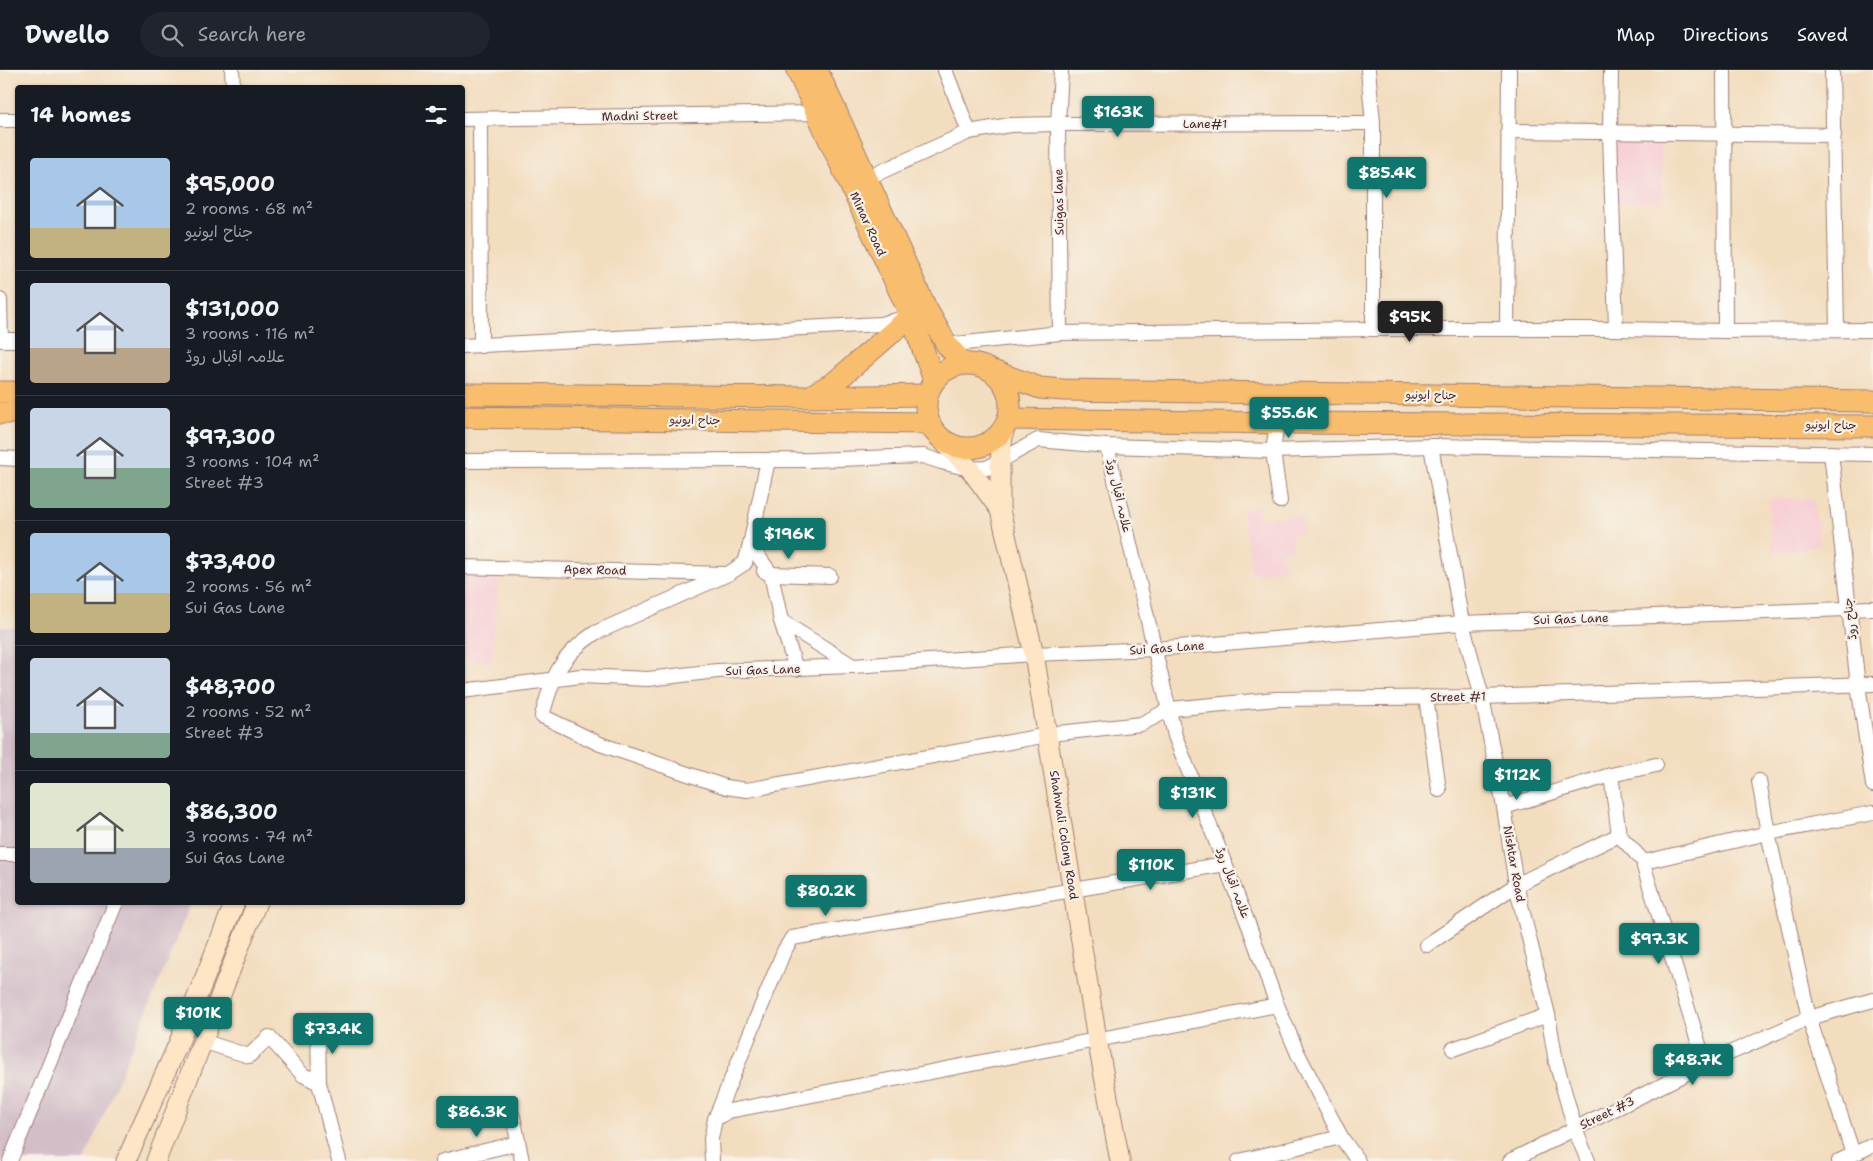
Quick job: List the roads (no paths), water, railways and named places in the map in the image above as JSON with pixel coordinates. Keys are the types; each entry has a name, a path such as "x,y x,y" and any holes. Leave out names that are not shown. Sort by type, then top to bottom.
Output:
{"main road":[{"name":"Minar Road","path":"798,70 911,316 930,388"},
{"name":"Minar Road","path":"818,70 926,308 947,345 963,363"},
{"path":"810,397 835,382 911,316"},
{"path":"963,363 979,364 993,371 1002,381 1008,392 1010,406 1006,423 989,443 970,448 950,445 931,427 925,405 930,388 942,372 952,366 963,363"},
{"name":"جناح ایونیو","path":"993,371 1040,388 1063,390 1873,401"},
{"name":"جناح ایونیو","path":"465,394 810,397 930,388"},
{"path":"0,392 15,392"},
{"path":"0,413 15,413"},
{"name":"جناح ایونیو","path":"465,416 931,427"},
{"name":"جناح ایونیو","path":"1006,423 1596,423 1873,426"},
{"name":"Shahwali Colony Road","path":"1006,423 1000,462 1000,510 1034,654 1049,735 1097,1039 1120,1161"},
{"name":"Shahwali Colony Road","path":"931,427 970,469 1000,510"},
{"path":"126,1161 179,1042 234,905"},
{"path":"156,1161 256,905"}],"street":[{"path":"232,70 232,85"},
{"path":"944,70 969,132"},
{"name":"Suigas lane","path":"1060,333 1058,124 1061,70"},
{"path":"1368,70 1373,123 1373,329"},
{"path":"1507,329 1509,70"},
{"path":"1611,70 1610,132 1616,329"},
{"path":"1724,70 1725,331"},
{"path":"1832,70 1837,329"},
{"name":"Madni Street","path":"465,119 817,113"},
{"path":"480,119 481,346"},
{"path":"0,120 15,120"},
{"name":"Lane#1","path":"866,178 969,132 1010,125 1373,123"},
{"path":"1509,131 1834,135"},
{"path":"0,300 0,340 15,340"},
{"path":"465,346 880,324 911,316"},
{"path":"947,345 1060,333 1373,329 1873,330"},
{"path":"1277,423 1273,452 1280,502"},
{"path":"1596,423 1598,449"},
{"path":"465,461 768,460 923,456 970,469 987,468 1000,462 1022,447 1038,440 1107,446 1273,452 1431,446 1873,454"},
{"name":"علامہ اقبال روڈ","path":"1107,446 1176,736 1277,1005 1298,1054 1341,1137 1358,1161"},
{"name":"Nishtar Road","path":"1431,446 1462,623 1482,697 1504,807 1516,884 1548,1015 1556,1062 1575,1129 1588,1161"},
{"name":"جناح روڈ","path":"1831,453 1848,609 1873,785"},
{"path":"0,458 15,458"},
{"path":"552,680 568,655 595,633 728,574 745,563 768,460"},
{"path":"750,545 772,574 781,621 796,669"},
{"path":"745,563 772,574 830,576"},
{"name":"Apex Road","path":"465,567 728,574"},
{"name":"Sui Gas Lane","path":"465,691 581,676 648,679 717,672 853,666 1034,654 1155,650 1462,623 1873,608"},
{"path":"781,621 853,666"},
{"name":"Street #1","path":"552,680 542,716 600,744 726,787 747,790 1049,735 1141,724 1170,709 1276,699 1482,697 1873,684"},
{"path":"1426,697 1439,790"},
{"path":"1504,807 1611,775 1656,765"},
{"path":"1611,775 1619,836 1644,862 1705,1064"},
{"path":"1759,781 1768,833 1808,1018 1853,1154"},
{"path":"1644,862 1768,833 1873,813"},
{"path":"1427,945 1516,884 1619,836"},
{"path":"0,854 15,854"},
{"path":"712,1161 712,1139 715,1119 784,951 792,938 1225,864"},
{"path":"10,1161 115,905"},
{"name":"Street #3","path":"1510,1161 1705,1064 1808,1018 1873,1000"},
{"path":"715,1119 729,1111 1277,1005"},
{"path":"1454,1049 1548,1015"},
{"path":"318,1027 319,1083 339,1161"},
{"path":"202,1041 249,1056 269,1037 303,1074 319,1083"},
{"path":"512,1116 522,1161"},
{"path":"1239,1161 1341,1137"},
{"path":"443,1161 518,1144"},
{"path":"1839,1161 1873,1145"}]}
